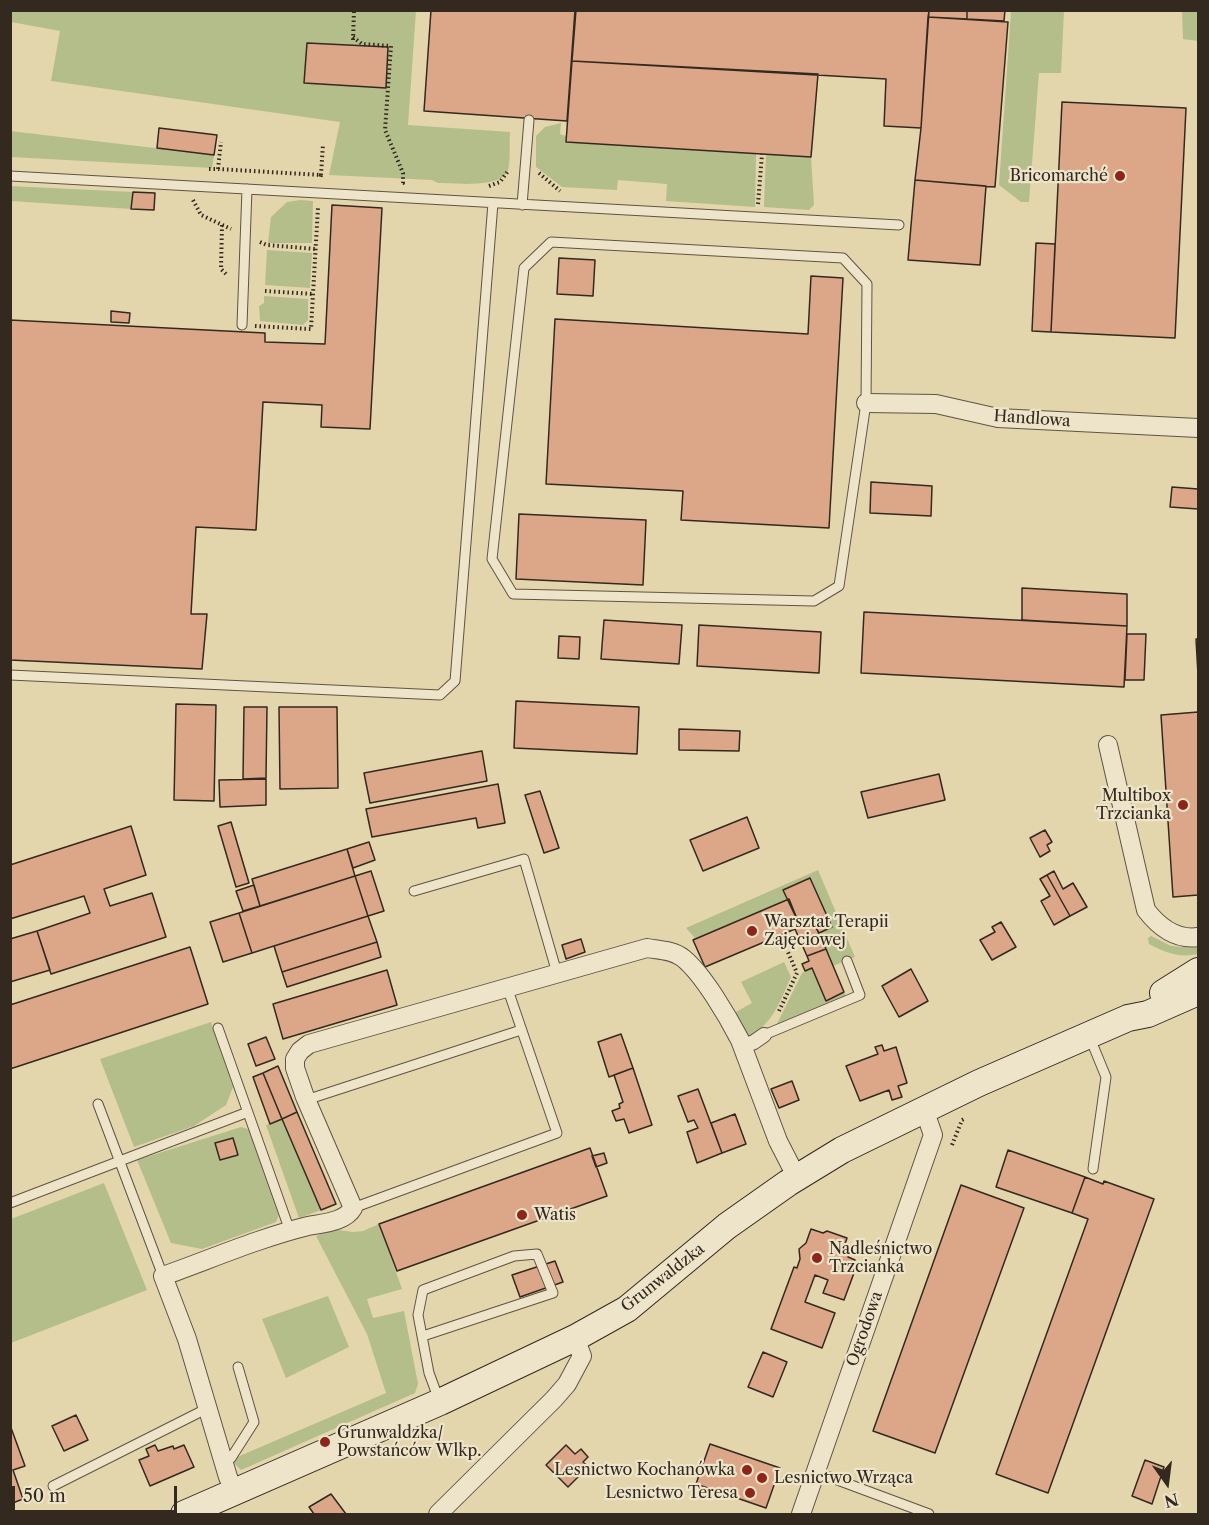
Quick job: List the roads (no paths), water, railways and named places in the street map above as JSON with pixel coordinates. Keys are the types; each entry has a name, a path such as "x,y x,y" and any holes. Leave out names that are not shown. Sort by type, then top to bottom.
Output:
{"main road":[{"name":"Grunwaldzka","path":"1128,1018 1148,1002 1198,971"},
{"name":"Grunwaldzka","path":"184,1515 440,1402 575,1338 627,1308 727,1226 842,1150 924,1109 1089,1035 1128,1018 1148,1014 1198,992"}],"street":[{"name":"Handlowa","path":"866,403 936,404 998,418 1198,428"},
{"path":"1108,745 1146,910 1157,924 1170,933 1189,938 1198,937"},
{"path":"235,1493 187,1340 163,1276 290,1231 339,1219 350,1214 353,1208 306,1100 295,1068 300,1051 309,1044 647,948 670,951 683,958 699,976 732,1025 778,1141 797,1178"},
{"path":"742,1047 764,1035"},
{"name":"Ogrodowa","path":"801,1515 933,1135 924,1109"},
{"path":"438,1515 567,1384 582,1356 575,1338"}],"lane":[{"path":"522,205 529,120"},
{"path":"10,176 899,225"},
{"path":"242,325 247,189"},
{"path":"10,675 440,695 455,681 493,203"},
{"path":"550,242 843,258 867,284 866,403 839,586 814,601 513,594 492,559 524,268 550,242"},
{"path":"414,891 524,859 557,973"},
{"path":"764,1035 860,995 847,961"},
{"path":"353,1208 557,1133 507,987"},
{"path":"219,1028 290,1231"},
{"path":"306,1100 521,1030"},
{"path":"1089,1035 1106,1077 1093,1169"},
{"path":"98,1104 163,1276"},
{"path":"10,1203 248,1112"},
{"path":"423,1336 553,1293 537,1254 513,1256 423,1290 418,1316 429,1372 440,1402"},
{"path":"223,1460 231,1458 254,1422 238,1367"},
{"path":"53,1486 208,1408"},
{"path":"816,1472 929,1515"}],"place":[{"name":"Bricomarché","path":"1120,176"},
{"name":"Multibox Trzcianka","path":"1183,805"},
{"name":"Warsztat Terapii Zajęciowej","path":"752,931"},
{"name":"Watis","path":"522,1215"},
{"name":"Nadleśnictwo Trzcianka","path":"817,1258"},
{"name":"Grunwaldzka/ Powstańców Wlkp.","path":"325,1442"},
{"name":"Lesnictwo Kochanówka","path":"747,1470"},
{"name":"Lesnictwo Wrząca","path":"762,1478"},
{"name":"Lesnictwo Teresa","path":"750,1493"}]}
